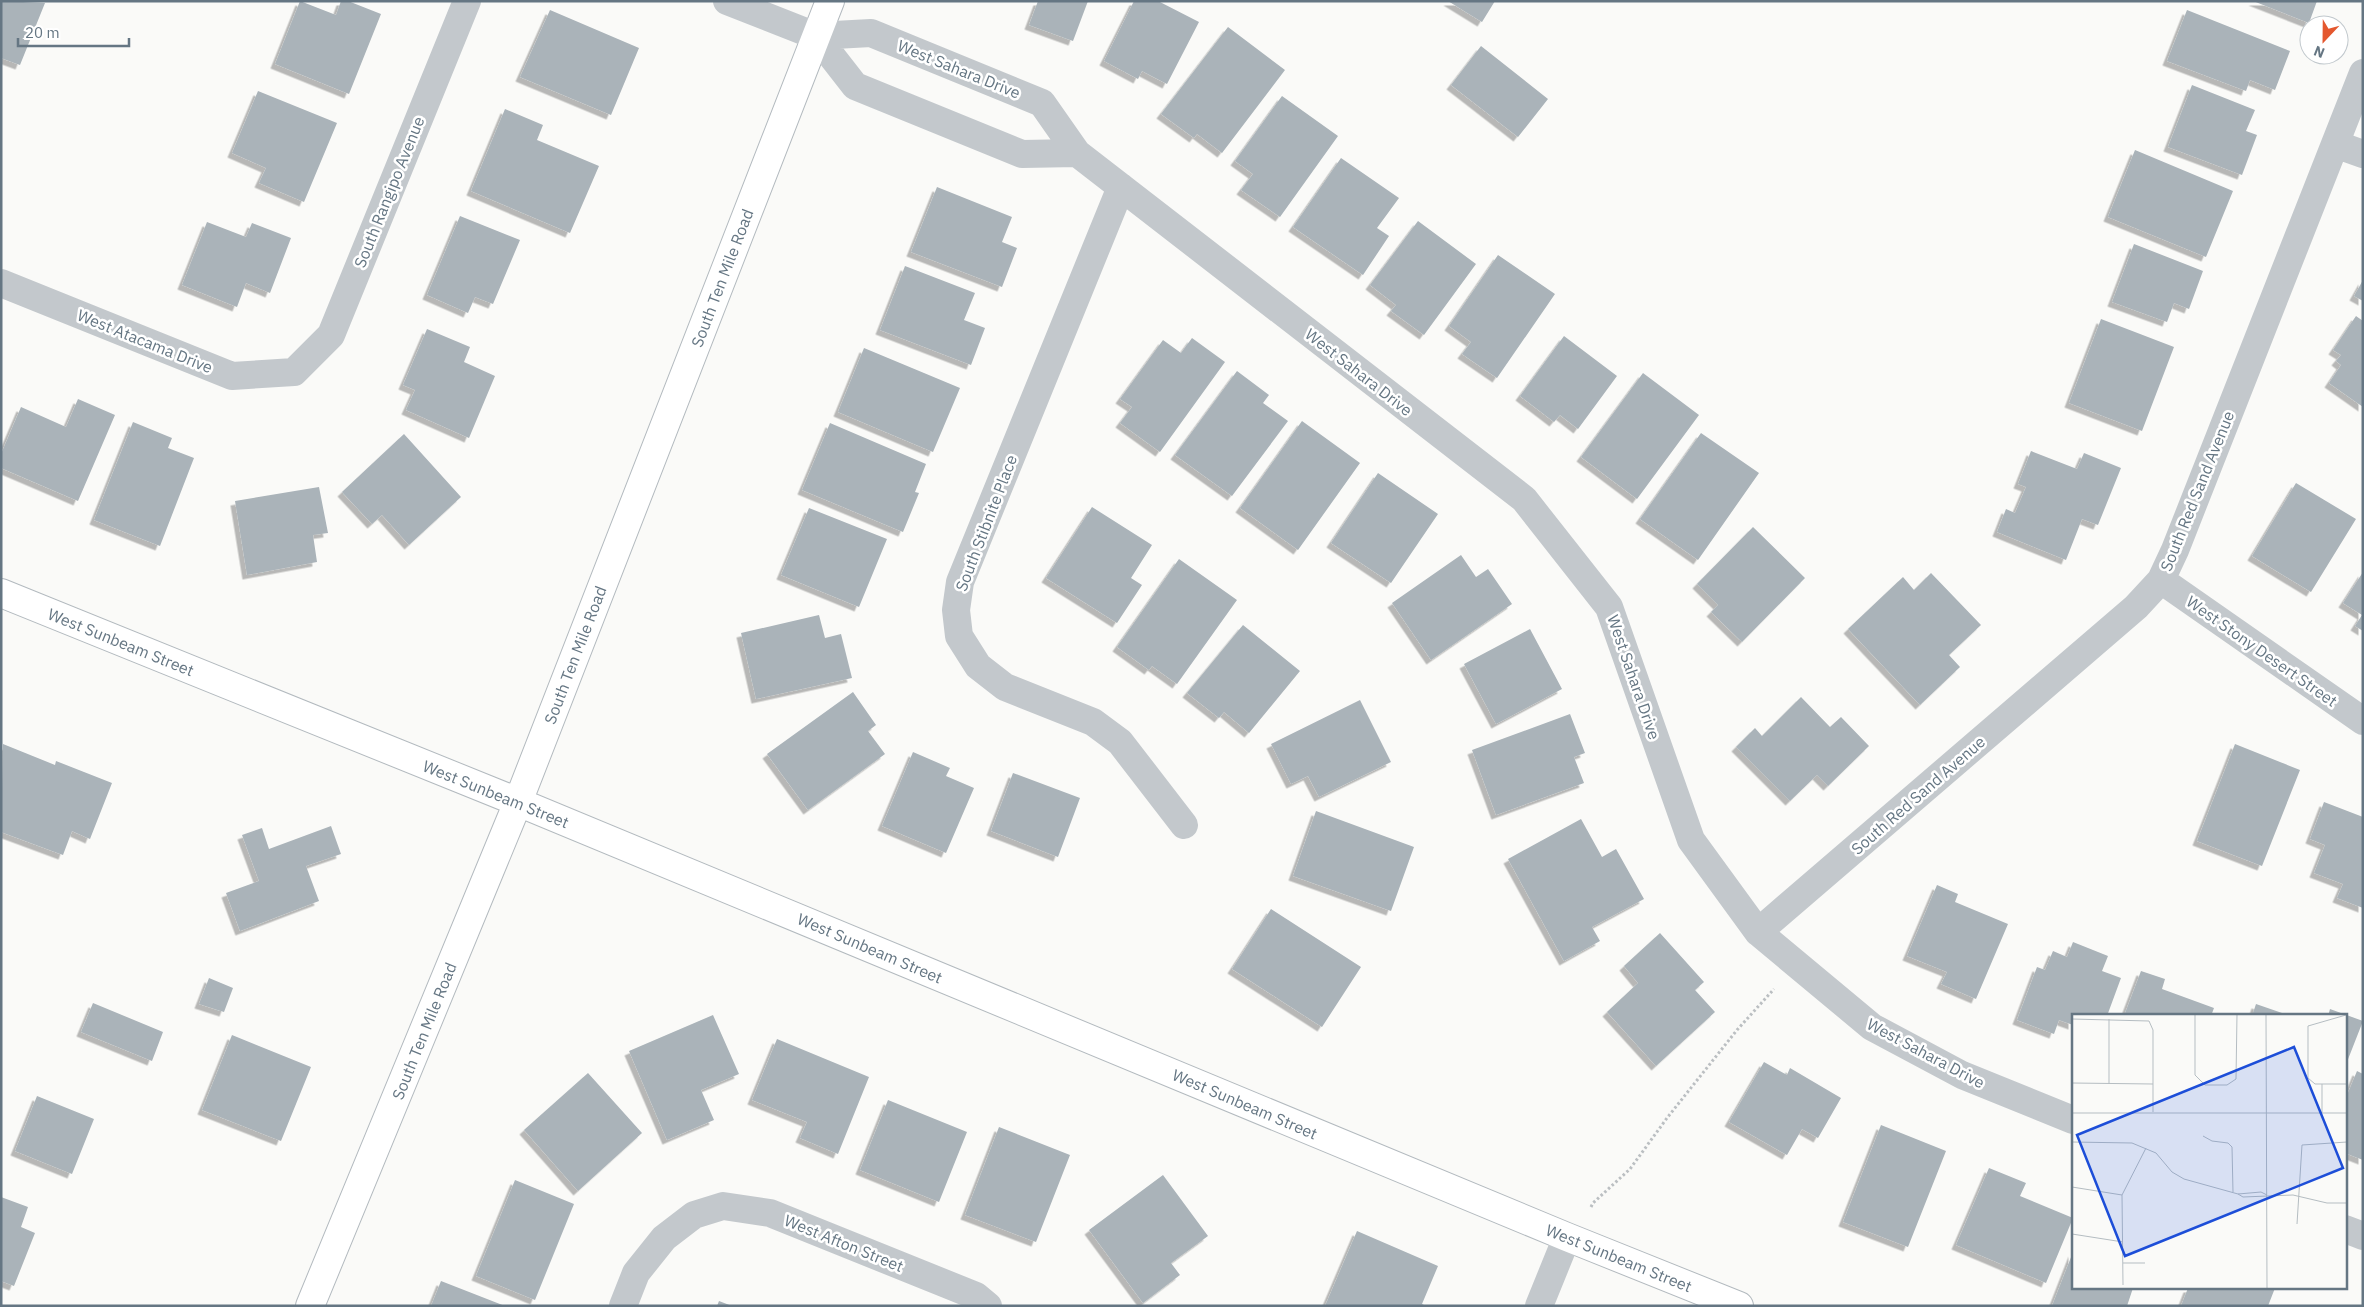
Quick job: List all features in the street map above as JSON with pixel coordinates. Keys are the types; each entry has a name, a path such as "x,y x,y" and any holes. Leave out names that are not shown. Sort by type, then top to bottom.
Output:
{"street":[{"name":"South Rangipo Avenue","path":"294,372 331,335 467,1"},
{"name":"West Sahara Drive","path":"727,1 816,36 871,33 1042,103 1077,153 1524,499 1609,607 1691,840 1758,932 1872,1028 1962,1075 2072,1120"},
{"name":"South Ten Mile Road","path":"310,1306 518,802 830,1"},
{"path":"816,36 855,86 1022,154 1077,153"},
{"name":"South Red Sand Avenue","path":"1758,932 2136,608 2161,580 2175,550 2363,73"},
{"path":"2335,144 2363,154"},
{"name":"South Stibnite Place","path":"1121,188 960,582 956,610 959,636 978,666 1005,687 1092,722 1120,742 1184,825"},
{"name":"West Atacama Drive","path":"1,283 232,376 294,372"},
{"name":"West Stony Desert Street","path":"2161,580 2363,721"},
{"name":"West Sunbeam Street","path":"1,593 518,802 1567,1237 1739,1306"},
{"name":"West Afton Street","path":"623,1306 636,1273 664,1238 694,1215 723,1206 770,1213 976,1296 988,1306"},
{"path":"2346,1229 2363,1236"},
{"path":"1539,1306 1567,1237"}],"path":[{"path":"1591,1207 1630,1169 1737,1030 1775,989"}],"building":[{"path":"1,1 45,3 20,65 1,58"},
{"path":"300,1 336,15 341,1 348,1 381,14 349,94 275,64"},
{"path":"1038,1 1088,1 1073,41 1029,25"},
{"path":"1134,1 1158,1 1199,22 1167,84 1142,71 1138,79 1104,61"},
{"path":"1448,1 1495,1 1482,22"},
{"path":"2253,1 2317,1 2312,15 2299,15 2299,19"},
{"path":"550,10 639,48 611,115 520,77"},
{"path":"2187,10 2290,51 2275,90 2250,80 2246,91 2167,61"},
{"path":"1228,27 1285,70 1222,153 1197,134 1194,138 1161,114"},
{"path":"1481,46 1548,99 1518,137 1451,85"},
{"path":"2192,85 2255,110 2246,131 2257,135 2242,175 2168,147"},
{"path":"258,91 337,123 304,202 259,183 266,168 232,153"},
{"path":"1282,96 1338,136 1280,217 1241,190 1253,174 1235,161"},
{"path":"505,109 543,125 537,140 599,166 570,233 471,191"},
{"path":"2135,150 2233,191 2206,257 2108,217"},
{"path":"1341,158 1399,198 1377,228 1389,236 1363,275 1293,227"},
{"path":"937,187 1012,217 1002,242 1017,248 1002,287 911,252"},
{"path":"460,216 520,240 493,304 475,297 468,313 427,295"},
{"path":"1418,221 1476,264 1424,335 1391,311 1396,305 1370,285"},
{"path":"207,222 246,237 252,223 291,238 270,293 246,283 237,307 182,285"},
{"path":"2134,244 2203,271 2189,309 2174,303 2167,322 2112,302"},
{"path":"1498,255 1555,294 1497,378 1462,354 1471,342 1449,326"},
{"path":"905,266 975,293 964,320 985,328 971,365 880,330"},
{"path":"2363,280 2363,301 2354,296"},
{"path":"2356,316 2363,321 2363,407 2329,383 2341,365 2336,361 2341,355 2333,350"},
{"path":"2101,319 2174,347 2142,431 2069,403"},
{"path":"427,329 470,347 464,362 495,376 469,438 406,410 415,390 403,385"},
{"path":"1564,336 1617,376 1578,429 1560,415 1554,422 1520,396"},
{"path":"1192,338 1225,362 1160,452 1120,423 1132,407 1120,399 1163,340 1181,353"},
{"path":"864,348 960,388 933,452 838,412"},
{"path":"1237,371 1269,395 1263,403 1288,421 1232,496 1175,455"},
{"path":"1643,373 1699,415 1637,499 1581,457"},
{"path":"78,399 115,415 78,501 1,468 1,454 21,407 66,427"},
{"path":"1302,421 1360,463 1298,550 1240,508"},
{"path":"133,422 172,438 168,448 194,458 160,546 94,520"},
{"path":"830,423 926,464 915,492 919,493 903,532 802,490"},
{"path":"1701,433 1759,473 1698,560 1640,519"},
{"path":"404,434 461,497 409,545 382,515 372,524 342,492"},
{"path":"2031,451 2077,469 2084,453 2121,468 2098,525 2082,519 2066,560 1997,532 2006,509 2015,513 2026,487 2018,484"},
{"path":"1378,473 1438,514 1391,583 1331,543"},
{"path":"2296,483 2356,519 2311,592 2252,556"},
{"path":"319,487 328,533 313,535 317,562 247,575 235,501"},
{"path":"1092,507 1152,545 1131,578 1142,585 1117,623 1046,578"},
{"path":"809,508 887,539 859,607 781,575"},
{"path":"1753,527 1805,578 1742,642 1711,612 1718,605 1697,584"},
{"path":"1461,555 1476,577 1488,569 1512,604 1431,660 1392,603"},
{"path":"1179,559 1237,600 1177,684 1152,666 1149,670 1117,647"},
{"path":"2363,572 2363,631 2355,626 2362,615 2343,603"},
{"path":"1931,573 1981,625 1949,655 1960,667 1920,705 1848,629 1903,577 1914,590"},
{"path":"819,615 825,638 841,634 852,678 756,699 741,633"},
{"path":"1243,625 1300,671 1249,733 1224,712 1219,718 1187,693"},
{"path":"1530,629 1562,689 1496,724 1464,664"},
{"path":"853,692 876,725 868,731 885,754 808,810 767,754"},
{"path":"1801,697 1830,727 1841,717 1869,746 1828,786 1817,775 1790,801 1736,747 1755,728 1762,736"},
{"path":"1360,700 1391,762 1319,797 1308,776 1291,784 1271,744"},
{"path":"1570,714 1585,753 1574,757 1584,783 1496,815 1472,750"},
{"path":"3,744 55,765 56,761 112,783 90,839 72,831 63,855 1,832"},
{"path":"2235,744 2300,770 2262,866 2197,841"},
{"path":"913,752 950,768 946,776 974,788 946,853 882,826"},
{"path":"1013,773 1080,798 1058,857 991,831"},
{"path":"2324,802 2363,817 2363,908 2337,898 2343,884 2314,873 2325,845 2310,839"},
{"path":"1316,811 1414,847 1391,911 1293,876"},
{"path":"1581,819 1602,857 1616,849 1644,899 1592,927 1600,941 1564,961 1508,859"},
{"path":"331,826 341,854 306,866 319,901 240,931 226,893 259,881 242,835 262,828 269,849"},
{"path":"1937,885 1958,894 1955,902 2008,924 1976,999 1941,984 1947,972 1907,956"},
{"path":"1271,909 1361,967 1322,1027 1232,969"},
{"path":"1660,933 1704,982 1695,990 1715,1012 1656,1066 1607,1012 1638,983 1624,966"},
{"path":"2073,942 2108,956 2102,971 2121,978 2108,1014 2072,1014 2072,1025 2059,1020 2054,1034 2017,1020 2037,967 2045,970 2053,951 2067,957"},
{"path":"2141,971 2165,979 2162,989 2214,1008 2212,1014 2125,1014"},
{"path":"209,978 233,988 224,1012 199,1004"},
{"path":"93,1003 163,1032 152,1061 81,1032"},
{"path":"2256,1004 2285,1014 2253,1014"},
{"path":"2330,1009 2344,1014 2329,1014"},
{"path":"713,1015 739,1074 701,1090 714,1120 667,1140 629,1051"},
{"path":"2346,1015 2363,1021 2346,1064"},
{"path":"232,1035 311,1067 281,1141 202,1110"},
{"path":"777,1039 869,1077 838,1154 800,1138 807,1122 752,1100"},
{"path":"1764,1062 1787,1075 1790,1068 1841,1098 1818,1138 1802,1129 1787,1155 1729,1122"},
{"path":"2357,1071 2363,1074 2363,1160 2346,1153 2346,1098"},
{"path":"588,1073 642,1133 578,1191 524,1130"},
{"path":"37,1096 94,1119 72,1174 15,1151"},
{"path":"888,1100 967,1132 939,1202 860,1170"},
{"path":"1881,1125 1946,1151 1908,1247 1843,1222"},
{"path":"999,1127 1070,1155 1036,1242 965,1215"},
{"path":"1989,1168 2026,1183 2020,1196 2072,1218 2046,1283 1956,1245"},
{"path":"1163,1175 1208,1236 1171,1263 1180,1275 1143,1303 1089,1230"},
{"path":"515,1180 574,1204 535,1300 476,1276"},
{"path":"1,1197 28,1207 21,1227 35,1233 14,1286 1,1281"},
{"path":"1357,1231 1438,1266 1422,1304 1426,1306 1325,1306"},
{"path":"2072,1255 2072,1290 2132,1290 2127,1306 2052,1306"},
{"path":"441,1281 505,1306 431,1306"},
{"path":"2187,1290 2274,1290 2268,1306 2181,1306"},
{"path":"719,1301 732,1306 717,1306"}]}
